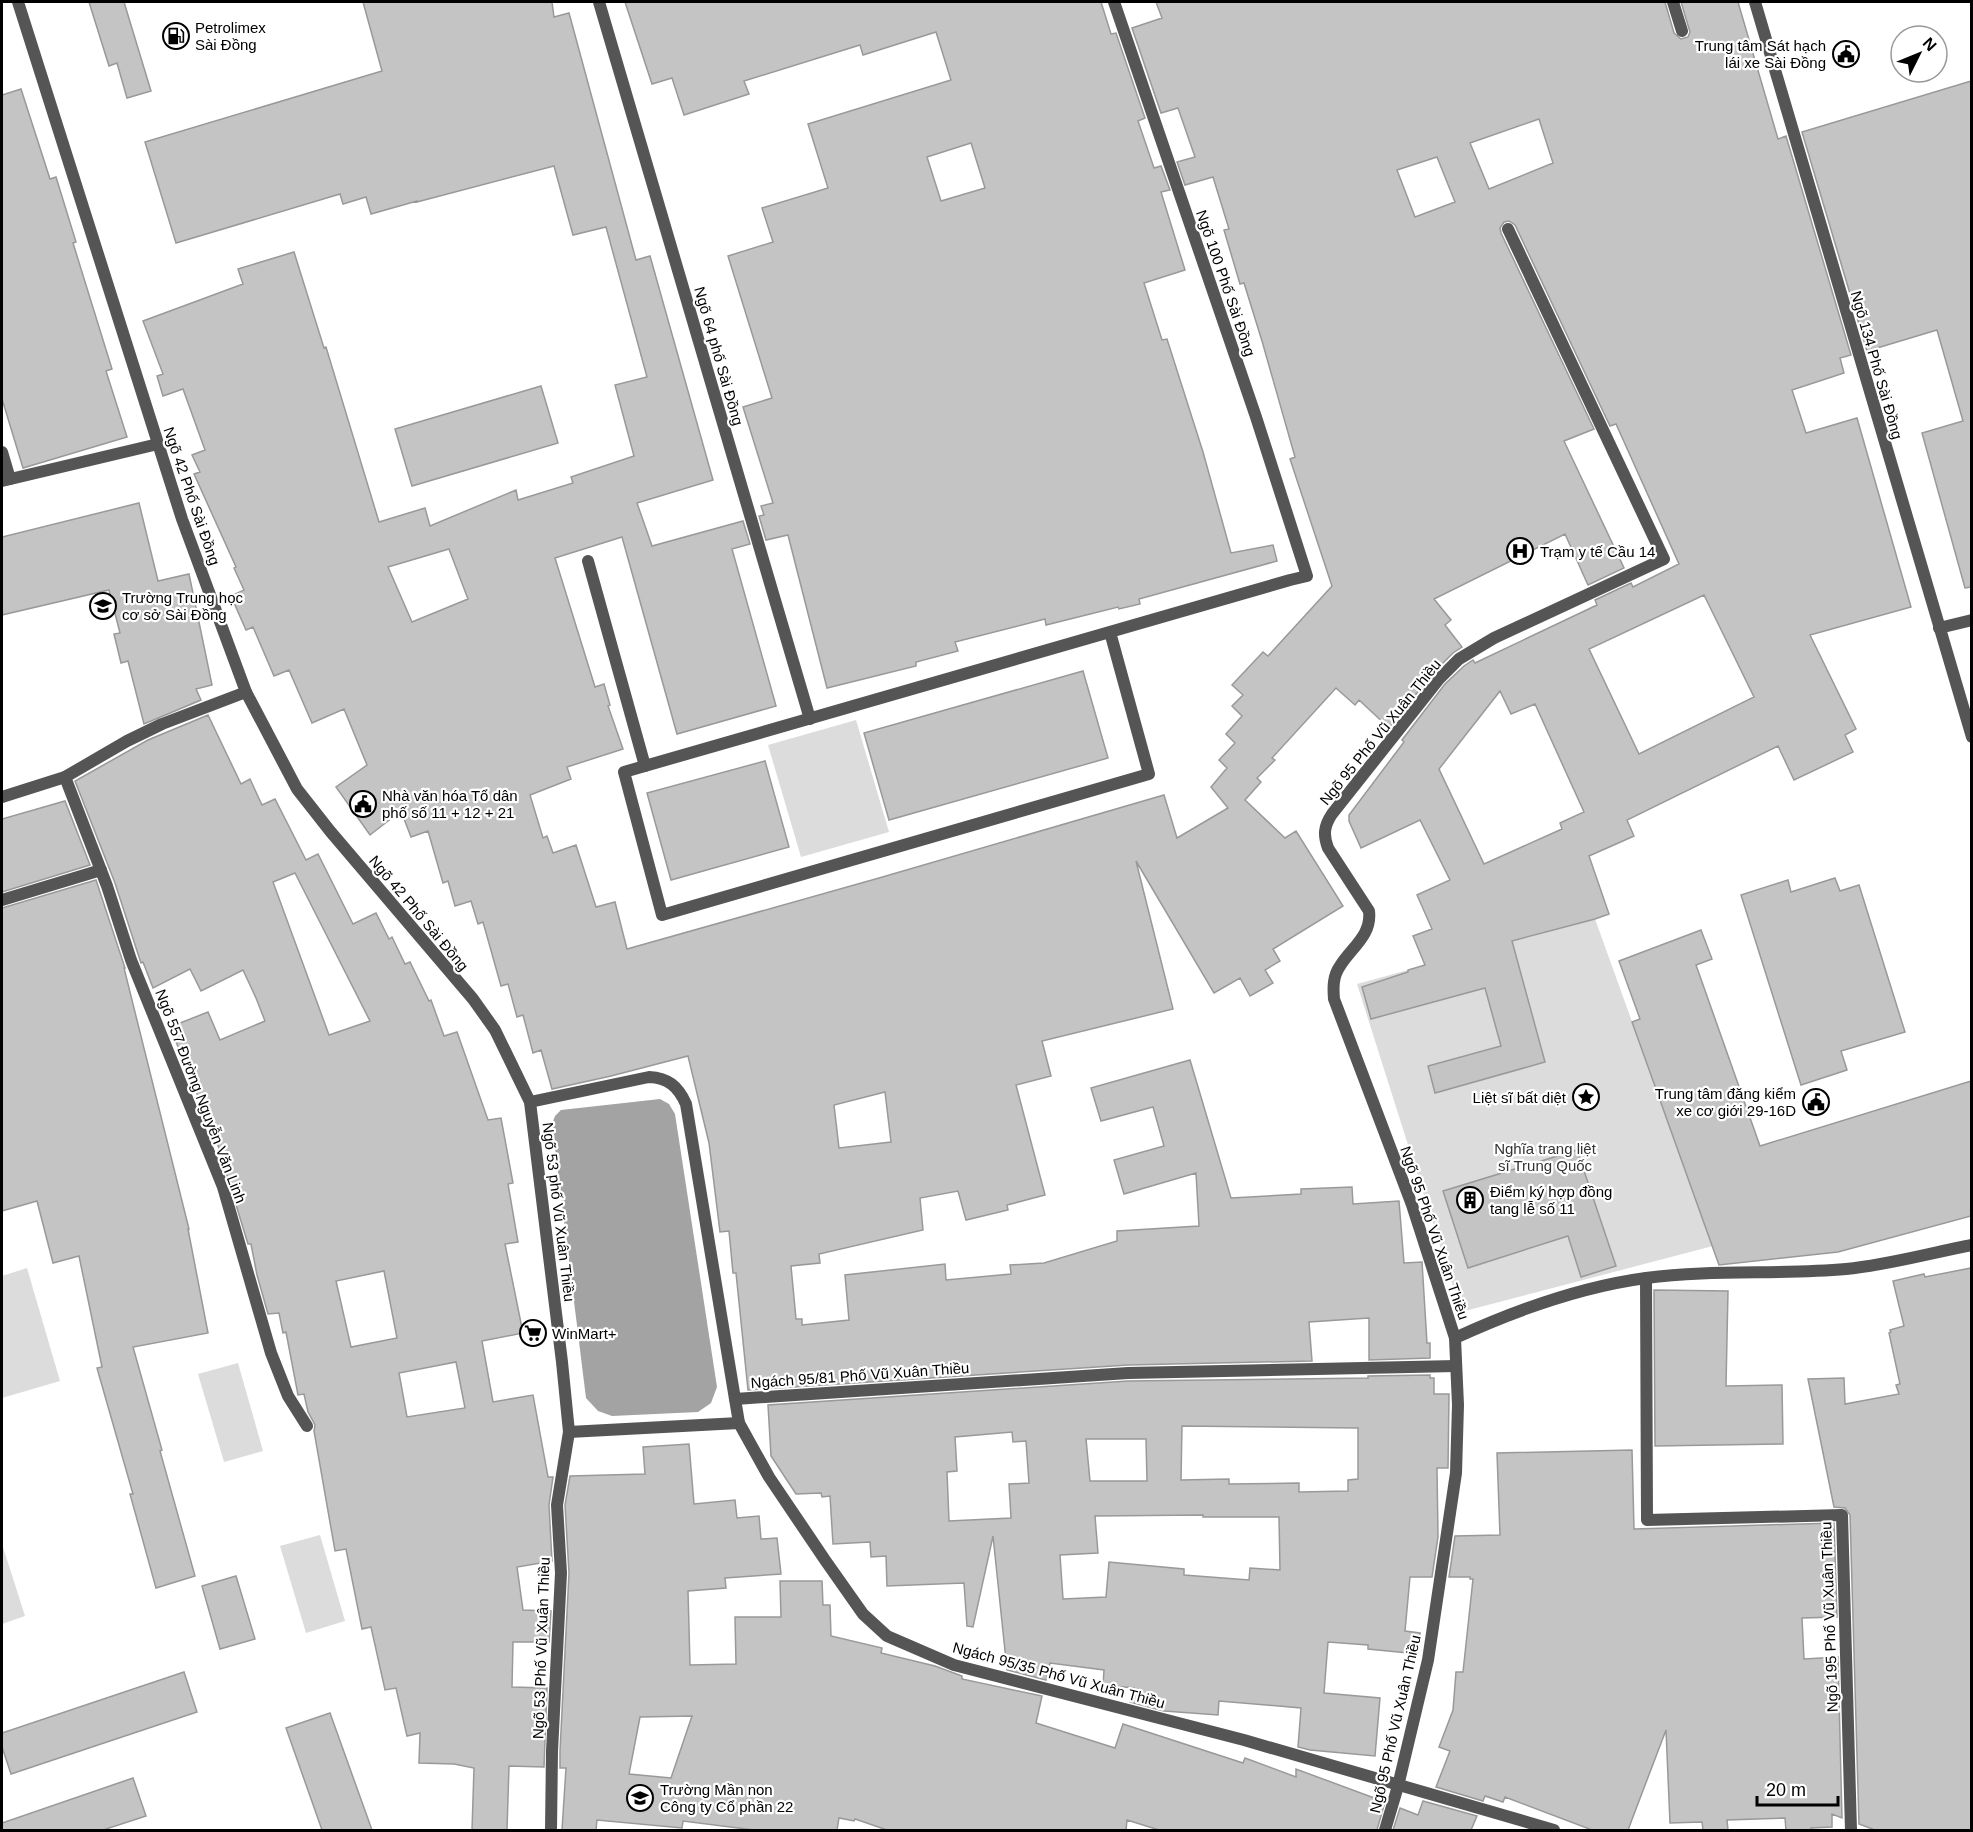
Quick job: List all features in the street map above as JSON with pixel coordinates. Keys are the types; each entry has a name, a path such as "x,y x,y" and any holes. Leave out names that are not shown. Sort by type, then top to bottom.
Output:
{"street":[{"name":"Ngõ 42 Phố Sài Đồng","path":"18,2 182,519 246,692 297,789 478,1007 495,1030 531,1102"},
{"name":"Ngõ 64 phố Sài Đồng","path":"599,2 810,718"},
{"name":"Ngõ 100 Phố Sài Đồng","path":"1110,632 1307,576 1256,417 1114,2"},
{"path":"1673,2 1682,31"},
{"name":"Ngõ 134 Phố Sài Đồng","path":"1755,2 1971,737"},
{"name":"Ngõ 95 Phố Vũ Xuân Thiều","path":"1385,1830 1398,1786 1428,1660 1456,1473 1458,1405 1455,1338 1412,1205 1334,999 1336,973 1361,941 1370,919 1368,911 1328,848 1324,838 1324,829 1332,814 1439,679 1459,660 1494,638 1664,559 1508,229"},
{"path":"2,452 6,480 158,444"},
{"path":"588,561 645,766"},
{"path":"1939,628 1971,620"},
{"path":"1110,632 1149,774 662,915 624,772 810,718 1110,632"},
{"path":"2,797 65,777 127,741 162,724 246,692"},
{"name":"Ngõ 557 Đường Nguyễn Văn Linh","path":"65,777 101,870 131,960 223,1187 271,1353 288,1396 307,1426"},
{"path":"2,900 101,870"},
{"name":"Ngách 95/81 Phố Vũ Xuân Thiều","path":"531,1102 649,1077 660,1078 672,1083 681,1092 686,1104 735,1399 1141,1372 1456,1366"},
{"name":"Ngõ 53 phố Vũ Xuân Thiều","path":"531,1102 569,1432"},
{"name":"Ngõ 95 Phố Vũ Xuân Thiều","path":"1455,1338 1495,1320 1574,1292 1646,1278 1711,1272 1846,1269 1971,1245"},
{"name":"Ngõ 195 Phố Vũ Xuân Thiều","path":"1646,1278 1647,1520 1842,1515 1851,1830"},
{"name":"Ngách 95/35 Phố Vũ Xuân Thiều","path":"735,1399 739,1423 769,1477 863,1614 887,1636 954,1665 1244,1740 1554,1830"},
{"path":"569,1432 739,1423"},
{"name":"Ngõ 53 Phố Vũ Xuân Thiều","path":"551,1830 552,1751 561,1573 557,1505 569,1432"}],"green space":[{"path":"856,720 889,832 801,857 768,745"},
{"name":"Nghĩa trang liệt sĩ Trung Quốc","path":"1595,919 1713,1246 1461,1312 1357,984"},
{"path":"27,1268 60,1381 2,1398 2,1276"},
{"path":"238,1363 263,1451 224,1462 198,1374"},
{"path":"320,1535 345,1621 306,1633 280,1546"},
{"path":"2,1544 25,1616 2,1624"}],"shaded area":[{"path":"660,1099 669,1104 675,1114 717,1387 711,1403 698,1412 612,1416 598,1411 586,1398 552,1124 555,1116 561,1110"}],"building":[{"path":"89,2 124,2 151,91 127,98 117,63 109,66"},
{"path":"363,2 552,2 554,17 569,13 636,260 650,256 713,480 637,503 652,546 743,521 750,544 732,549 776,706 677,734 622,537 555,558 595,687 604,684 610,705 608,706 623,749 567,767 571,779 530,795 543,838 547,836 553,853 576,845 596,907 615,902 627,949 1164,795 1177,838 1228,808 1211,787 1227,768 1219,760 1235,743 1226,734 1242,716 1232,706 1243,695 1232,685 1263,652 1268,656 1332,586 1290,459 1295,457 1244,283 1240,284 1224,230 1229,229 1213,177 1185,185 1177,162 1195,157 1178,108 1161,113 1132,28 1162,18 1156,2 1665,2 1674,33 1681,39 1688,37 1690,32 1681,2 1738,2 1778,139 1786,136 1851,355 1840,358 1844,373 1792,390 1806,433 1857,418 1911,607 1810,635 1856,729 1845,735 1853,752 1794,780 1778,746 1627,820 1634,836 1589,856 1609,914 1512,941 1545,1062 1435,1093 1428,1066 1501,1046 1485,988 1371,1019 1362,987 1425,965 1413,936 1432,929 1417,895 1450,880 1420,820 1361,848 1349,821 1349,815 1445,684 1464,666 1473,660 1475,663 1597,605 1595,600 1631,583 1633,587 1679,564 1616,424 1610,426 1515,225 1509,221 1504,222 1500,228 1501,233 1594,429 1564,441 1624,568 1588,585 1565,534 1434,599 1451,620 1445,625 1462,647 1433,673 1389,728 1359,700 1355,705 1336,688 1272,758 1275,760 1257,778 1261,782 1245,800 1285,838 1296,831 1343,906 1273,949 1280,961 1265,970 1273,983 1250,996 1240,978 1214,993 1136,861 1173,1009 1042,1041 1051,1076 1016,1085 1045,1195 1007,1205 1008,1210 966,1220 958,1191 920,1198 923,1230 819,1254 820,1263 791,1266 796,1319 802,1319 802,1325 849,1320 845,1275 945,1264 946,1280 1011,1274 1010,1265 1044,1263 1117,1241 1117,1231 1199,1226 1196,1173 1124,1194 1114,1160 1164,1146 1153,1107 1101,1121 1091,1088 1190,1060 1231,1198 1301,1194 1301,1189 1352,1187 1353,1204 1399,1201 1404,1263 1422,1262 1430,1358 1369,1360 1369,1318 1309,1322 1312,1361 1128,1365 748,1390 736,1273 733,1273 729,1231 720,1232 709,1143 688,1056 552,1089 541,1050 533,1053 523,1015 517,1017 508,984 501,986 483,922 478,924 471,901 455,906 448,881 443,883 428,831 411,837 401,811 370,835 336,787 367,765 344,709 312,723 289,670 274,676 253,627 246,630 231,596 244,590 194,474 200,472 192,455 205,450 183,389 163,396 157,376 163,374 143,321 243,284 238,269 294,252 324,348 326,347 379,522 425,508 430,526 516,490 518,500 573,483 571,477 634,456 615,385 647,377 606,227 573,235 554,166 371,214 366,197 343,204 340,194 176,243 145,142 382,71","holes":["1539,119 1553,163 1489,189 1470,143","1437,157 1455,202 1415,217 1397,170","449,549 468,599 412,622 388,567","1704,595 1754,697 1639,754 1589,649","1500,691 1511,714 1535,704 1584,812 1560,823 1562,829 1484,864 1439,769","885,1092 891,1142 839,1148 834,1105"]},
{"path":"625,2 1101,2 1111,34 1116,33 1145,118 1138,121 1154,168 1161,166 1170,190 1161,192 1185,270 1144,283 1162,340 1167,339 1203,452 1231,553 1273,545 1277,561 1139,599 1140,604 1119,609 1118,607 1046,625 1045,619 955,642 958,651 916,662 916,666 827,688 788,535 766,540 759,516 764,515 761,506 773,503 743,407 772,398 728,256 773,242 762,208 828,188 808,124 951,80 936,32 863,55 860,45 744,81 749,94 684,115 672,78 652,84","holes":["971,143 985,188 941,201 927,157"]},
{"path":"1971,81 1971,587 1965,588 1922,433 1963,421 1937,330 1867,351 1802,132"},
{"path":"21,89 50,179 56,177 76,242 73,243 112,369 106,371 127,437 23,468 2,399 2,95"},
{"path":"541,386 558,443 412,486 395,429"},
{"path":"139,503 158,581 189,574 212,685 196,689 201,700 144,724 128,661 121,663 114,634 120,633 109,590 2,615 2,537"},
{"path":"1083,671 1108,758 889,820 864,733"},
{"path":"208,715 241,784 250,779 262,805 275,799 306,860 318,854 353,924 376,913 389,939 392,937 405,964 410,962 429,1001 431,1000 444,1036 457,1032 488,1120 501,1118 513,1183 508,1184 518,1242 505,1244 523,1333 482,1341 493,1402 533,1395 548,1477 553,1477 549,1505 552,1561 517,1567 523,1610 551,1611 549,1642 513,1642 512,1687 547,1688 544,1767 509,1766 507,1830 472,1830 474,1768 454,1764 419,1763 420,1733 407,1736 396,1688 385,1690 371,1627 362,1629 346,1549 335,1551 314,1431 315,1425 308,1412 304,1394 298,1395 286,1332 283,1333 279,1313 268,1314 251,1244 248,1244 225,1169 227,1168 170,1027 208,1012 220,1040 265,1021 256,998 243,970 201,991 190,969 153,988 143,962 141,963 115,883 75,781 148,740","holes":["295,873 370,1021 329,1035 273,882","384,1271 397,1338 351,1347 336,1281","456,1362 465,1408 407,1417 399,1373"]},
{"path":"765,761 789,847 671,880 647,793"},
{"path":"65,801 90,865 2,892 2,819"},
{"path":"1835,878 1840,891 1859,885 1905,1032 1841,1051 1847,1070 1801,1085 1741,895 1788,880 1791,892"},
{"path":"96,880 125,968 189,1229 208,1333 133,1347 195,1576 156,1588 130,1494 133,1494 97,1368 102,1367 79,1256 53,1263 37,1201 2,1211 2,908"},
{"path":"1701,930 1712,959 1696,965 1760,1146 1971,1081 1971,1216 1838,1252 1719,1265 1632,1022 1640,1019 1619,961"},
{"path":"1577,1150 1616,1266 1581,1277 1568,1236 1468,1268 1443,1191"},
{"path":"1971,1268 1971,1830 1875,1830 1859,1824 1850,1515 1845,1508 1834,1507 1808,1379 1844,1378 1845,1404 1899,1394 1896,1385 1900,1384 1889,1333 1890,1330 1904,1326 1893,1281 1924,1274 1925,1277"},
{"path":"1654,1290 1728,1291 1726,1386 1782,1385 1783,1444 1655,1446"},
{"path":"1430,1375 1430,1378 1434,1378 1434,1394 1449,1394 1448,1468 1437,1468 1438,1537 1432,1577 1410,1577 1405,1631 1420,1633 1418,1654 1368,1649 1368,1645 1328,1642 1324,1693 1380,1698 1375,1756 1298,1747 1301,1708 1219,1701 1218,1715 1164,1711 1130,1702 1134,1688 1103,1685 1104,1670 1050,1663 1046,1680 1007,1670 993,1536 973,1627 967,1626 964,1583 887,1586 886,1556 871,1557 870,1542 833,1544 830,1496 822,1497 821,1493 796,1494 771,1456 768,1405 1128,1381 1368,1378 1368,1376","holes":["1182,1426 1358,1428 1358,1479 1348,1480 1348,1491 1299,1492 1299,1483 1229,1484 1229,1479 1181,1480","1012,1432 1013,1442 1026,1441 1029,1483 1009,1484 1011,1518 949,1521 947,1472 957,1471 955,1437","1086,1439 1146,1439 1147,1481 1090,1481","1095,1516 1279,1517 1280,1570 1250,1568 1249,1580 1184,1575 1184,1569 1109,1562 1106,1597 1063,1599 1060,1555 1098,1553"]},
{"path":"689,1444 694,1504 735,1500 737,1518 759,1516 761,1539 777,1538 781,1574 725,1578 726,1588 688,1591 690,1665 736,1664 735,1617 781,1617 780,1581 822,1581 823,1605 830,1605 831,1636 882,1648 881,1653 935,1666 962,1676 962,1679 1042,1696 1036,1723 1115,1748 1123,1724 1243,1763 1245,1758 1296,1777 1296,1769 1385,1802 1377,1830 1159,1830 1127,1820 1126,1830 887,1830 855,1819 854,1821 839,1818 837,1830 754,1830 683,1821 682,1828 597,1820 596,1830 562,1830 566,1768 560,1768 560,1751 569,1573 565,1505 570,1476 645,1474 643,1447","holes":["692,1716 671,1778 629,1774 640,1717"]},
{"path":"1632,1450 1634,1529 1834,1523 1837,1617 1802,1618 1804,1659 1838,1657 1842,1818 1832,1814 1832,1827 1786,1830 1785,1818 1727,1820 1728,1830 1703,1830 1702,1822 1670,1823 1666,1730 1628,1830 1592,1830 1505,1797 1503,1802 1485,1796 1483,1801 1436,1787 1450,1751 1439,1747 1453,1710 1456,1672 1463,1672 1473,1579 1449,1577 1455,1536 1500,1535 1497,1453"},
{"path":"236,1576 255,1639 220,1649 202,1586"},
{"path":"184,1672 197,1712 11,1774 2,1747 2,1733"},
{"path":"330,1713 372,1830 322,1830 286,1728"},
{"path":"133,1778 146,1816 103,1830 2,1830 2,1823"},
{"path":"1423,1801 1477,1816 1471,1830 1393,1830 1400,1808 1418,1815"}],"place":[{"name":"Petrolimex Sài Đồng","path":"176,36"},
{"name":"Trung tâm Sát hạch lái xe Sài Đồng","path":"1846,54"},
{"name":"Trạm y tế Cầu 14","path":"1520,551"},
{"name":"Trường Trung học cơ sở Sài Đồng","path":"103,606"},
{"name":"Nhà văn hóa Tổ dân phố số 11 + 12 + 21","path":"363,804"},
{"name":"Liệt sĩ bất diệt","path":"1586,1097"},
{"name":"Trung tâm đăng kiểm xe cơ giới 29-16D","path":"1816,1102"},
{"name":"Điểm ký hợp đồng tang lễ số 11","path":"1470,1200"},
{"name":"WinMart+","path":"533,1333"},
{"name":"Trường Mần non Công ty Cổ phần 22","path":"640,1798"}]}
